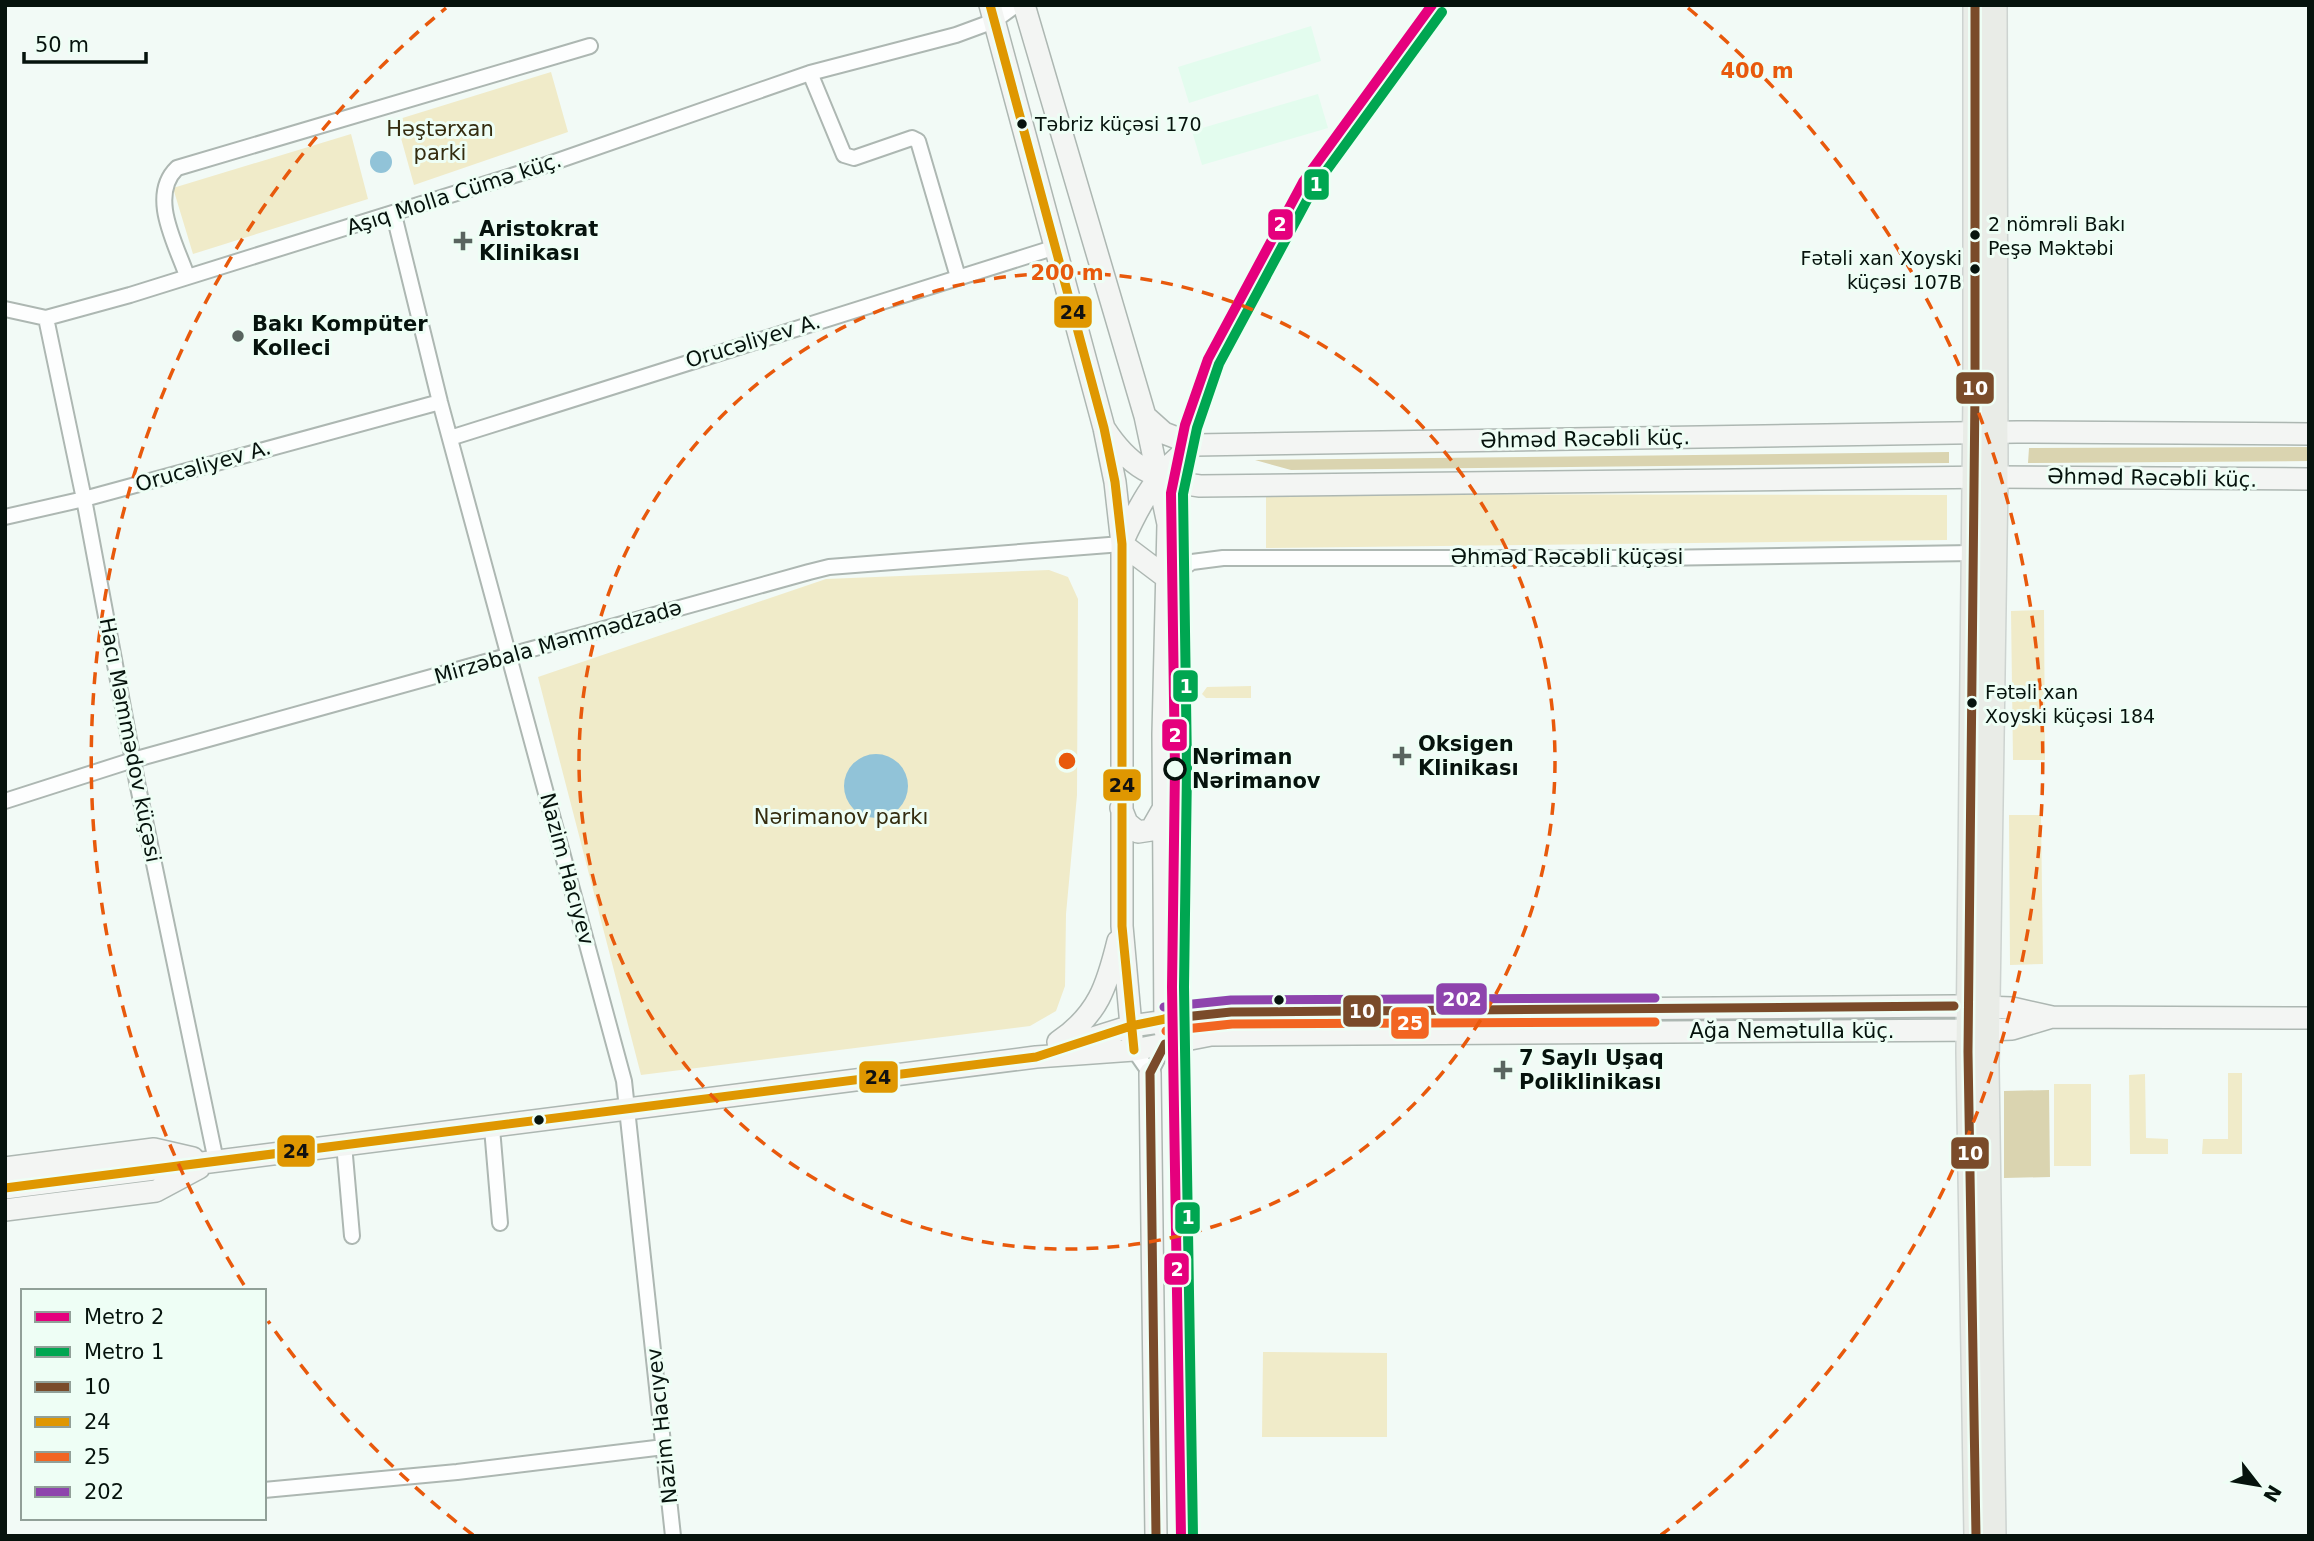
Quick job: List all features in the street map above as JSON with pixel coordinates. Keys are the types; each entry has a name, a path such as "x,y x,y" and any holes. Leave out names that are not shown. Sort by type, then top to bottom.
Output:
{"main road":[{"path":"1024,5 1145,416 1168,524 1164,806 1166,1044"},
{"path":"1975,5 1975,400 1996,432"},
{"path":"1976,1536 1973,553 1974,477 1996,432 1995,5"},
{"path":"992,13 1104,428 1115,482 1122,544 1122,926 1134,1050"},
{"path":"1145,416 1164,433 1195,445"},
{"name":"Əhməd Rəcəbli küç.","path":"1104,428 1126,459 1159,477 1200,485 1974,477 2309,479"},
{"name":"Əhməd Rəcəbli küç.","path":"1195,445 1996,432 2309,434"},
{"path":"1122,544 1139,507 1159,477 1177,458 1195,445"},
{"path":"1974,477 1995,515 1973,1018 1994,1536"},
{"path":"1168,524 1180,500 1200,485"},
{"path":"1122,544 1167,578"},
{"path":"1121,808 1128,823 1138,832 1151,830 1158,822 1164,806"},
{"path":"5,1188 1036,1057 1077,1029 1095,1008 1105,987 1122,926"},
{"name":"Ağa Nemətulla küç.","path":"1036,1057 1131,1026 1165,1019 1231,1012 1973,1018"},
{"path":"1973,1018 2012,1029 2052,1017 2309,1018"},
{"name":"Ağa Nemətulla küç.","path":"1036,1057 1134,1050 1211,1035 1973,1018"},
{"path":"1150,1073 1156,1536"},
{"path":"5,1168 154,1149 213,1162"},
{"path":"5,1210 156,1191 213,1162"}],"street":[{"name":"Aşıq Molla Cümə küç.","path":"5,309 46,318 394,215 810,73 956,36 992,13 1016,5"},
{"path":"187,276 165,207 163,190 167,178 177,169 590,46"},
{"path":"810,73 844,155 854,158 912,138 918,141 958,277"},
{"name":"Nazim Hacıyev","path":"394,215 440,402 629,1110 673,1536"},
{"name":"Orucəliyev A.","path":"450,438 1056,247"},
{"name":"Hacı Məmmədov küçəsi","path":"46,318 84,499 213,1162"},
{"name":"Orucəliyev A.","path":"5,517 84,499 440,402"},
{"name":"Mirzəbala Məmmədzadə","path":"5,801 133,761 829,568 1122,544"},
{"name":"Əhməd Rəcəbli küçəsi","path":"1167,578 1192,562 1223,558 1327,555 1655,558 1973,553"},
{"path":"1134,1050 1150,1073 1166,1044"},
{"path":"492,1128 500,1223"},
{"path":"344,1144 352,1236"},
{"path":"266,1490 457,1472 664,1447"}],"shaded area":[{"path":"1311,26 1321,61 1189,103 1178,67"},
{"path":"1318,94 1328,128 1202,165 1192,131"},
{"path":"2309,447 2309,461 2028,463 2029,448"},
{"path":"1949,452 1949,463 1291,470 1255,460"},
{"path":"2049,1090 2050,1177 2004,1178 2004,1091"}],"green space":[{"name":"Həştərxan parki","path":"551,72 568,132 414,185 396,120"},
{"path":"351,134 368,199 193,254 173,188"},
{"path":"1266,494 1947,495 1947,540 1266,548"},
{"name":"Nərimanov parkı","path":"1049,570 1068,577 1078,599 1077,795 1066,914 1065,986 1056,1011 1030,1026 641,1075 538,677 826,579"},
{"path":"2044,610 2045,760 2013,760 2011,611"},
{"path":"1251,686 1251,698 1206,698 1202,694 1207,687"},
{"path":"2009,815 2041,815 2043,964 2010,965"},
{"path":"2228,1073 2242,1073 2242,1154 2202,1154 2203,1139 2228,1139"},
{"path":"2145,1074 2146,1138 2168,1139 2168,1154 2130,1154 2129,1075"},
{"path":"2054,1084 2091,1084 2091,1166 2054,1166"},
{"path":"1263,1352 1387,1353 1387,1437 1262,1437"}],"water":[{"path":"381,151 389,154 392,162 389,170 381,173 373,170 370,162 373,154"},
{"path":"876,754 894,760 902,768 908,786 902,804 894,812 876,818 858,812 850,804 844,786 850,768 858,760"}],"metro line":[{"name":"2","path":"1181,1536 1172,987 1175,768 1171,493 1185,425 1208,359 1303,182 1432,5"},
{"name":"1","path":"1193,1536 1184,987 1187,768 1183,494 1197,428 1219,364 1313,189 1442,12"}],"transit line":[{"name":"24","path":"990,5 1104,428 1115,482 1122,544 1122,926 1134,1050"},
{"name":"10","path":"1975,5 1975,392 1968,1052 1976,1536"},
{"name":"202","path":"1164,1007 1231,1000 1655,998"},
{"name":"10","path":"1165,1019 1231,1012 1954,1006"},
{"name":"24","path":"5,1188 1036,1057 1131,1026 1165,1019"},
{"name":"25","path":"1166,1031 1232,1024 1655,1022"},
{"name":"10","path":"1156,1536 1150,1073 1165,1044"}],"place":[{"name":"Təbriz küçəsi 170","path":"1022,124"},
{"name":"2 nömrəli Bakı Peşə Məktəbi","path":"1975,235"},
{"name":"Aristokrat Klinikası","path":"463,241"},
{"name":"Fətəli xan Xoyski küçəsi 107B","path":"1975,269"},
{"name":"Bakı Kompüter Kolleci","path":"238,336"},
{"name":"Fətəli xan Xoyski küçəsi 184","path":"1972,703"},
{"name":"Oksigen Klinikası","path":"1402,756"},
{"name":"Nəriman Nərimanov","path":"1175,769"},
{"name":"7 Saylı Uşaq Poliklinikası","path":"1503,1070"}]}
